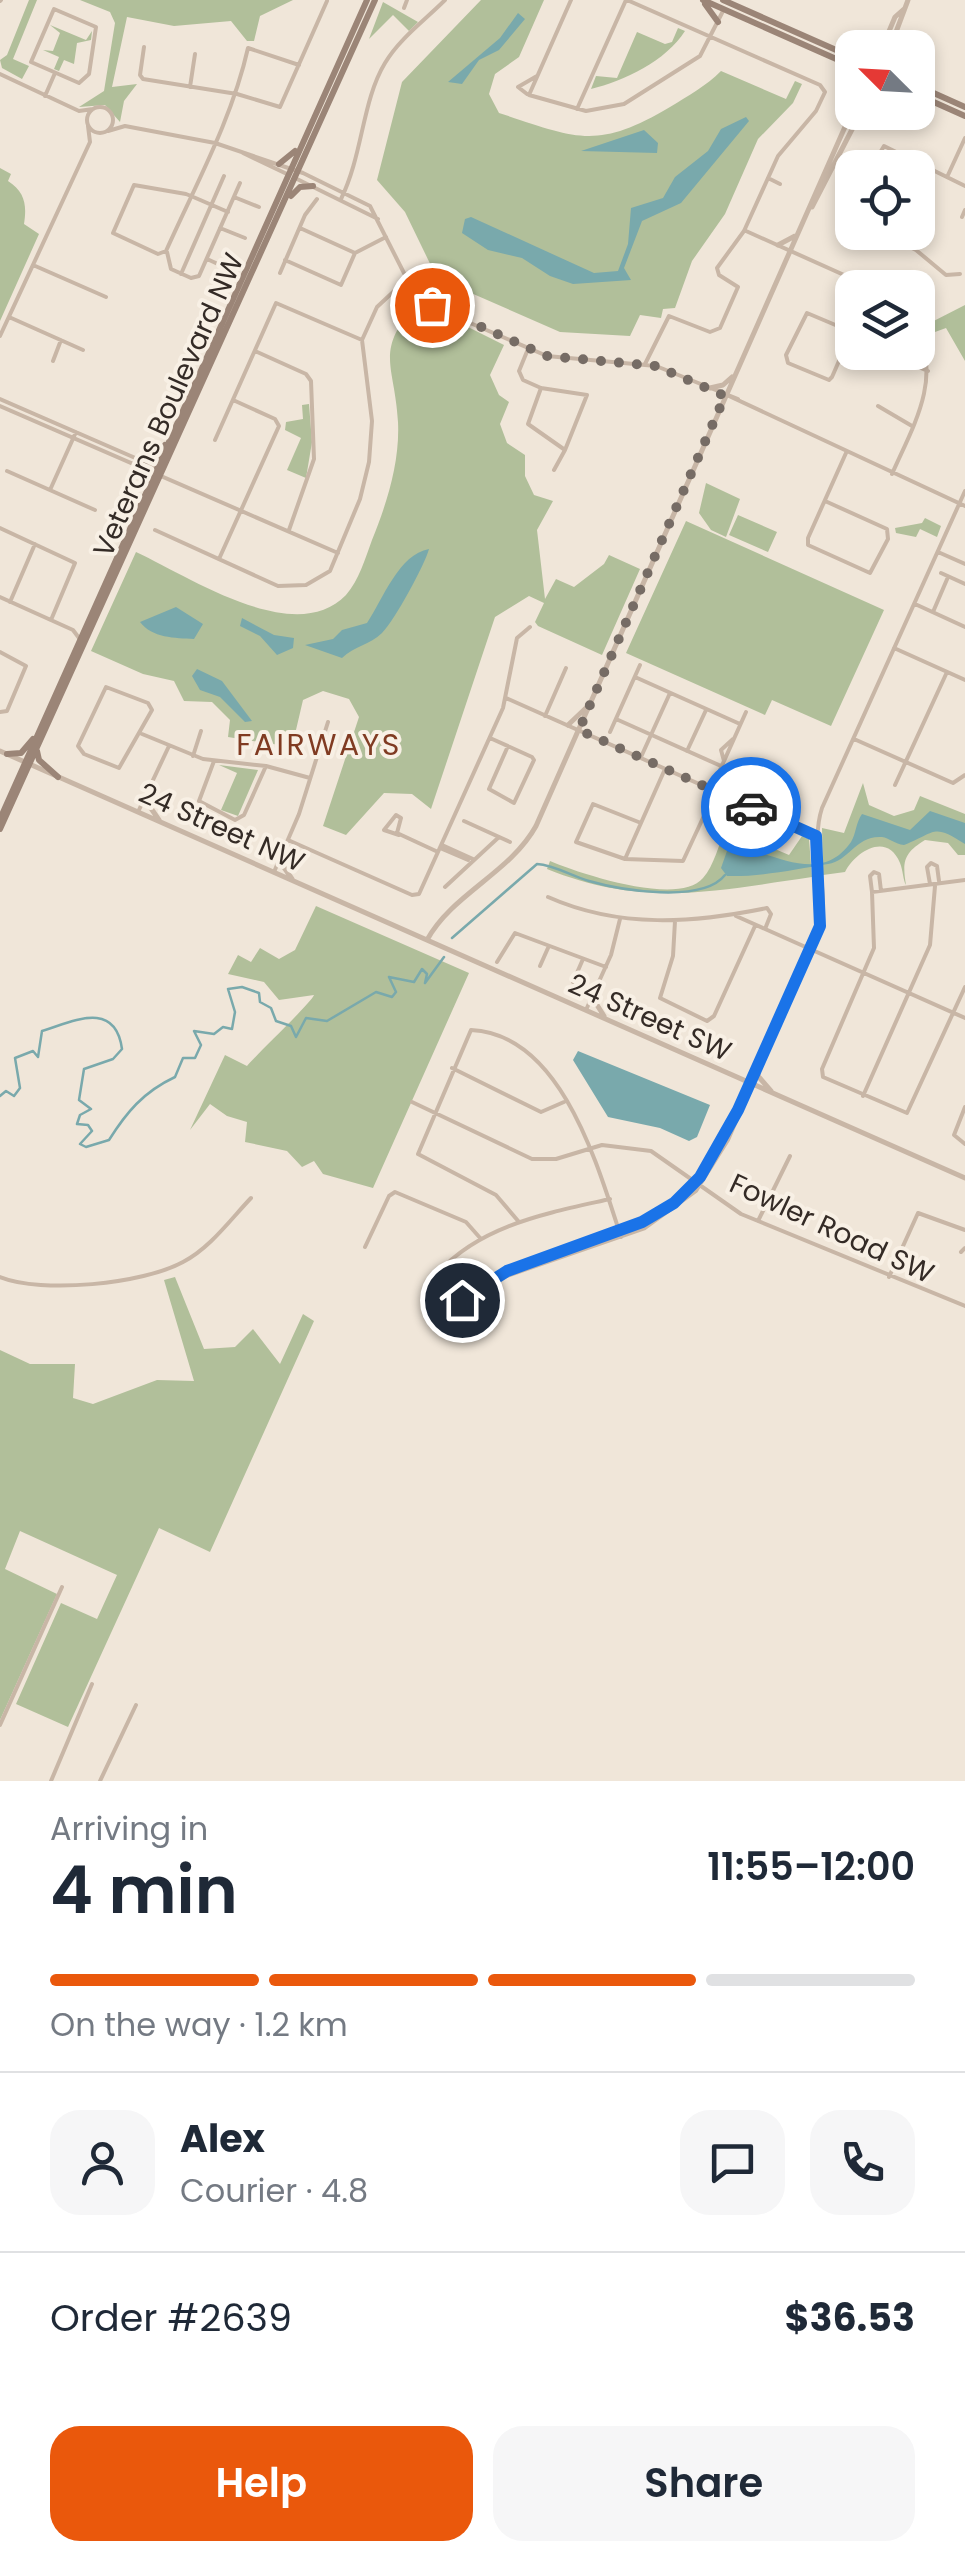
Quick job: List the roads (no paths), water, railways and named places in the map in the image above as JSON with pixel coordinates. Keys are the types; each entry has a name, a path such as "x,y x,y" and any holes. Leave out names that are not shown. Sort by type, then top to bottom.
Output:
{"main road":[{"name":"Veterans Boulevard NW","path":"0,829 79,642 281,210 304,138 367,0"},
{"name":"Veterans Boulevard NW","path":"0,818 37,750 174,432 376,0"},
{"path":"701,0 749,11 835,55"},
{"path":"701,0 718,22"},
{"path":"738,0 749,11"},
{"path":"725,3 835,56"},
{"path":"935,94 965,107"},
{"path":"935,103 965,116"},
{"path":"279,164 290,158 304,138"},
{"path":"281,210 300,187 313,186"},
{"path":"144,462 155,457 174,432"},
{"path":"4,752 24,751 42,726"},
{"path":"37,750 39,760 58,777"}],"street":[{"path":"404,8 408,0"},
{"path":"341,199 364,138 371,94 388,58 446,0"},
{"path":"529,95 571,0"},
{"path":"578,109 626,0 823,88 820,104 803,132 783,148 744,231 717,268 719,275 738,287 720,328 710,332 669,316 645,364"},
{"path":"896,30 908,0"},
{"path":"144,47 140,78 237,94 280,107 327,1"},
{"path":"537,76 518,89 578,109 596,111 624,104 694,62 712,37 725,3"},
{"path":"54,9 96,28 86,81 78,83 55,73 31,62 54,9"},
{"path":"890,30 904,9"},
{"path":"240,184 198,277 181,274 168,266 166,250 237,94 248,48 258,48 299,65"},
{"path":"190,87 196,54"},
{"path":"45,96 55,73"},
{"path":"0,76 79,110 106,108 125,126"},
{"path":"0,336 90,142 88,124 93,109"},
{"path":"79,110 88,124 106,132"},
{"path":"106,132 113,116"},
{"path":"90,142 125,126 214,143 279,164 378,220"},
{"path":"428,940 437,924 525,845 844,130"},
{"path":"778,245 799,230 853,130"},
{"path":"354,137 364,138"},
{"path":"948,175 965,138"},
{"path":"238,150 370,206 408,280 440,310 560,359 645,364 710,388 962,505"},
{"path":"935,168 965,186"},
{"path":"181,274 224,176"},
{"path":"768,178 780,184"},
{"path":"166,250 158,254 114,234 132,188 191,196 228,212"},
{"path":"234,196 259,207"},
{"path":"280,273 317,199"},
{"path":"962,218 965,210"},
{"path":"220,228 245,238"},
{"path":"300,228 356,252"},
{"path":"744,231 835,271"},
{"path":"285,260 341,285 356,252 386,237"},
{"path":"914,250 946,275 960,274"},
{"path":"206,259 230,270"},
{"path":"33,264 106,298"},
{"path":"155,530 278,586 306,585 326,572 335,561 360,499 369,462 372,421 362,340 377,307 408,280"},
{"path":"215,440 276,303 362,340"},
{"path":"808,313 852,331 829,380 788,363 786,354 808,313"},
{"path":"9,316 83,350"},
{"path":"53,361 61,340"},
{"path":"528,349 519,376 541,388 587,395 554,470"},
{"path":"255,351 306,374 311,380 316,429 314,459 289,530"},
{"path":"892,474 913,426 928,371"},
{"path":"710,388 724,385 734,375"},
{"path":"541,388 528,424 564,450"},
{"path":"219,559 279,425 275,419 233,400"},
{"path":"0,402 338,553"},
{"path":"878,406 913,426"},
{"path":"74,435 144,462 159,472"},
{"path":"50,490 74,435"},
{"path":"825,501 887,529 888,539 870,573 809,547 808,538 846,453"},
{"path":"7,471 95,510"},
{"path":"463,1302 507,1271 656,1222 698,1183 722,1152 822,918 816,836 822,808 962,505 965,491"},
{"path":"0,528 75,563 51,620"},
{"path":"10,602 35,544"},
{"path":"938,552 965,564"},
{"path":"941,573 965,584"},
{"path":"932,612 948,577"},
{"path":"0,597 73,630 79,642"},
{"path":"914,604 965,627"},
{"path":"73,630 91,616"},
{"path":"288,840 415,896 440,849 506,698 517,638 530,627"},
{"path":"894,648 965,680"},
{"path":"0,652 26,666 7,711 0,712"},
{"path":"610,732 640,664"},
{"path":"545,716 566,668"},
{"path":"895,785 947,672"},
{"path":"635,677 740,724"},
{"path":"106,687 150,705 152,713 141,734 119,768 78,749 106,687"},
{"path":"640,758 670,693"},
{"path":"506,698 816,836"},
{"path":"568,725 592,701"},
{"path":"687,751 706,709"},
{"path":"641,823 593,804 576,836 580,847 625,859 683,861 746,712"},
{"path":"616,719 723,764"},
{"path":"274,872 328,722"},
{"path":"193,756 201,731"},
{"path":"141,734 193,756 266,766 310,778"},
{"path":"489,738 508,746 535,761 514,803 489,789 508,746"},
{"path":"854,738 953,783 965,775"},
{"path":"138,812 168,746"},
{"name":"24 Street NW","path":"4,752 428,940"},
{"path":"215,760 199,801 235,820 244,815 266,766"},
{"path":"625,859 665,770"},
{"path":"144,798 161,822"},
{"path":"464,821 510,842"},
{"path":"399,835 471,860"},
{"path":"445,887 499,837"},
{"path":"280,860 294,881"},
{"path":"881,891 874,872 870,876 875,938 865,974 822,1072 826,1080 901,1113 909,1112 965,988"},
{"path":"872,892 965,880"},
{"path":"864,1096 933,934 934,884"},
{"path":"548,898 620,919 676,921 770,909 765,929"},
{"path":"736,916 965,1018"},
{"path":"586,1010 606,967 620,919"},
{"path":"676,921 674,956 660,998 708,1021 714,1016 755,925"},
{"path":"497,962 512,933 606,967"},
{"name":"24 Street SW","path":"428,940 965,1178"},
{"path":"540,966 548,948"},
{"path":"573,982 584,960"},
{"path":"592,997 606,1019"},
{"path":"519,1222 496,1194 418,1154 469,1031 478,1030 531,1054 566,1101 590,1146 620,1234"},
{"path":"759,1064 758,1076 773,1093"},
{"path":"452,1068 541,1112 566,1101"},
{"name":"Fowler Road SW","path":"412,1102 532,1159 556,1158 590,1146 618,1144 650,1151 728,1207 965,1306"},
{"path":"965,1107 954,1135 965,1144"},
{"path":"758,1221 790,1156"},
{"path":"365,1247 389,1196 395,1192 466,1222 481,1239"},
{"path":"0,1277 40,1286 159,1272 205,1246 251,1198"},
{"path":"436,1276 481,1239 519,1222 610,1199"},
{"path":"889,1277 918,1213 965,1230"},
{"path":"0,1726 62,1586"},
{"path":"50,1781 92,1684"},
{"path":"100,1781 136,1705"}],"water":[{"path":"518,13 525,19 499,50 479,60 462,84 448,82 500,38"},
{"path":"746,117 749,121 681,203 642,221 624,268 631,280 573,284 550,276 522,258 488,250 462,233 465,219 471,217 594,273 618,271 628,244 631,208 663,198 675,177 708,151 721,129"},
{"path":"644,130 658,143 657,153 581,151"},
{"path":"429,549 402,605 377,637 342,658 305,645 333,639 342,630 367,623 400,568"},
{"path":"176,607 203,624 194,639 157,634 140,622"},
{"path":"242,618 274,635 294,638 293,648 277,655 260,636 240,626"},
{"path":"197,669 222,681 252,721 245,722 220,697 200,690 192,676"},
{"path":"930,811 965,823 965,844 940,832 904,845 873,837 828,864 740,876 727,876 721,868 727,851 734,847 794,862 824,862 838,856 851,842 862,814 910,830"},
{"path":"578,1051 710,1105 697,1137 689,1141 660,1128 608,1117 573,1060"}],"waterway":[{"path":"452,938 537,864 603,885 640,891 698,889 725,875"},
{"path":"0,1096 6,1091 14,1096 20,1088 15,1058 33,1051 38,1057 42,1031 78,1020 101,1019 118,1033 122,1049 113,1059 84,1069 79,1100 91,1109 80,1115 77,1124 88,1125 92,1131 80,1144 86,1147 109,1140 136,1104 175,1077 183,1058 195,1058 201,1045 194,1031 214,1034 223,1027 232,1029 235,1012 228,989 242,987 259,993 260,1002 271,1008 276,1021 291,1026 296,1037 306,1018 327,1021 376,992 392,997 396,992 389,977 414,982 422,969 427,974 425,983 444,957"}],"district":[{"name":"FAIRWAYS","path":"319,745"}]}
